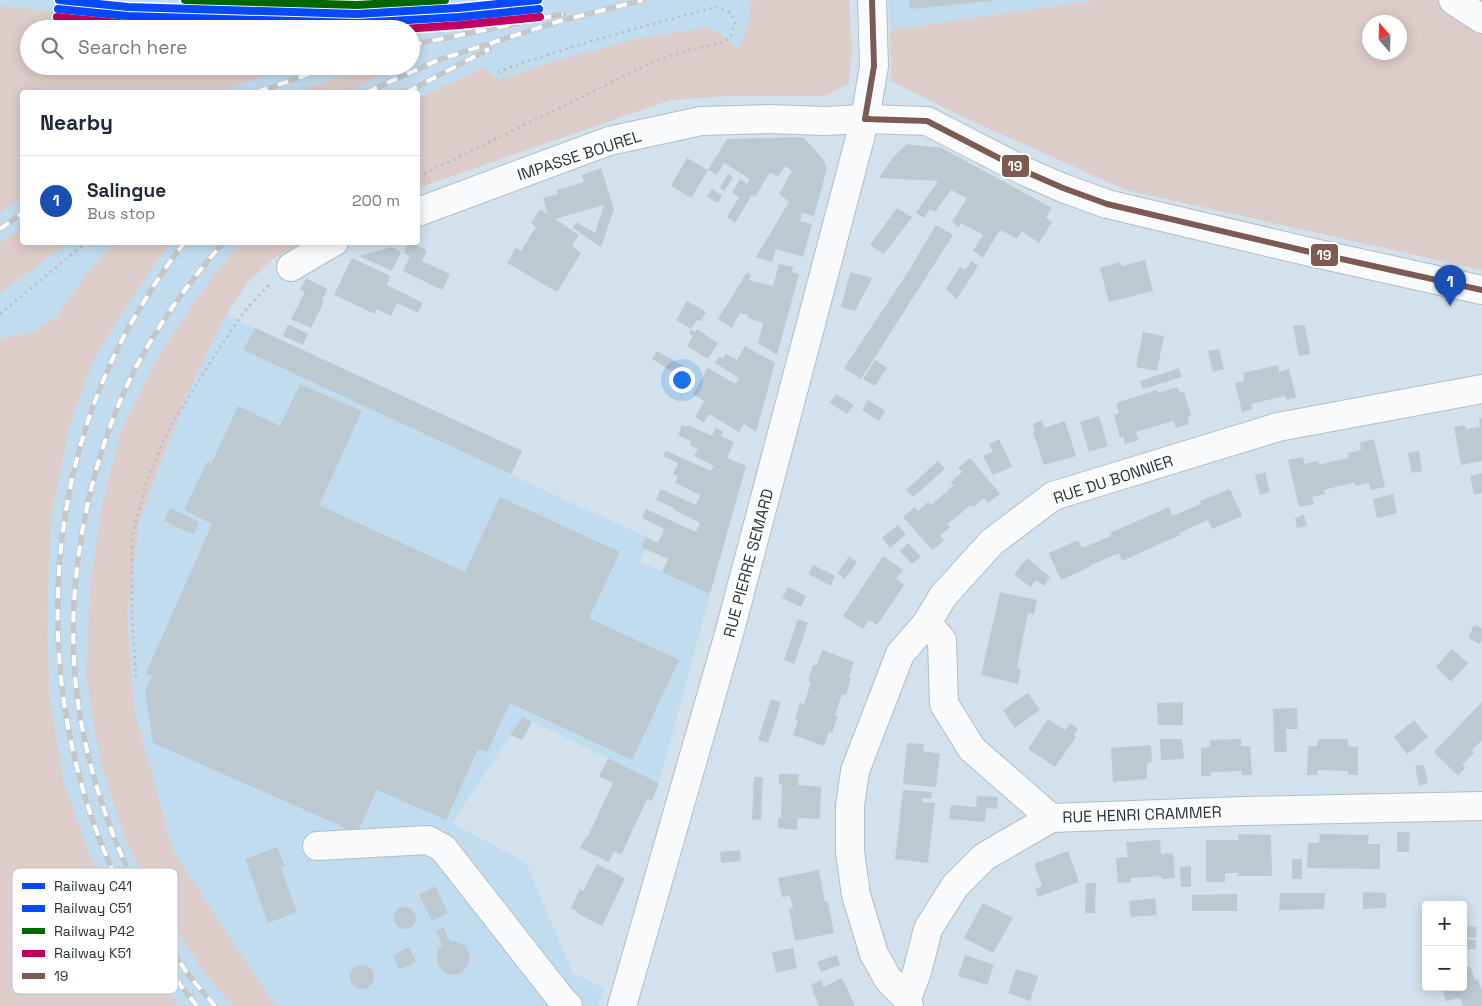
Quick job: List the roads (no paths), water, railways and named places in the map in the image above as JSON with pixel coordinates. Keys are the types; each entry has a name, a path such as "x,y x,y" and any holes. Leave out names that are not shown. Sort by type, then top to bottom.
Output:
{"street":[{"name":"RUE PIERRE SEMARD","path":"622,1006 729,634 865,119 873,82 874,66 872,0"},
{"path":"1453,0 1482,19"},
{"name":"IMPASSE BOUREL","path":"420,211 610,141 701,121 865,119 927,122 1032,174 1107,204 1482,290"},
{"path":"291,267 328,245"},
{"name":"RUE DU BONNIER","path":"908,1003 888,979 874,954 856,895 850,852 850,806 855,771 900,654 927,623 943,596 992,542 1053,496 1278,427 1482,389"},
{"path":"927,623 942,640 944,704 972,749 1050,818"},
{"name":"RUE HENRI CRAMMER","path":"908,1003 928,929 955,886 984,857 1050,818 1243,811 1482,806"},
{"path":"317,846 428,840 443,848 568,1006"}],"railway":[{"path":"420,68 438,60 560,21 643,0"},
{"path":"420,43 563,14"},
{"path":"411,90 489,49"},
{"path":"263,90 307,75"},
{"path":"371,90 405,75"},
{"path":"0,229 20,214"},
{"path":"112,868 104,851 76,765 61,675 58,585 69,495 93,408 130,325 156,282 183,245"},
{"path":"127,868 107,818 96,784 80,716 75,676 73,634 79,551 96,469 124,392 168,313 222,245"},
{"path":"178,959 194,982 215,1006"},
{"path":"178,979 197,1006"}],"rail line":[{"name":"C41","path":"59,0 128,7 357,14 458,8 538,0"},
{"name":"P42","path":"185,0 357,5 445,0"},
{"name":"C51","path":"58,9 128,16 259,20"},
{"name":"C51","path":"408,20 539,9"},
{"name":"K51","path":"57,17 87,20"},
{"name":"K51","path":"420,28 540,17"}],"place":[{"name":"Salingue","path":"1450,306"}]}
